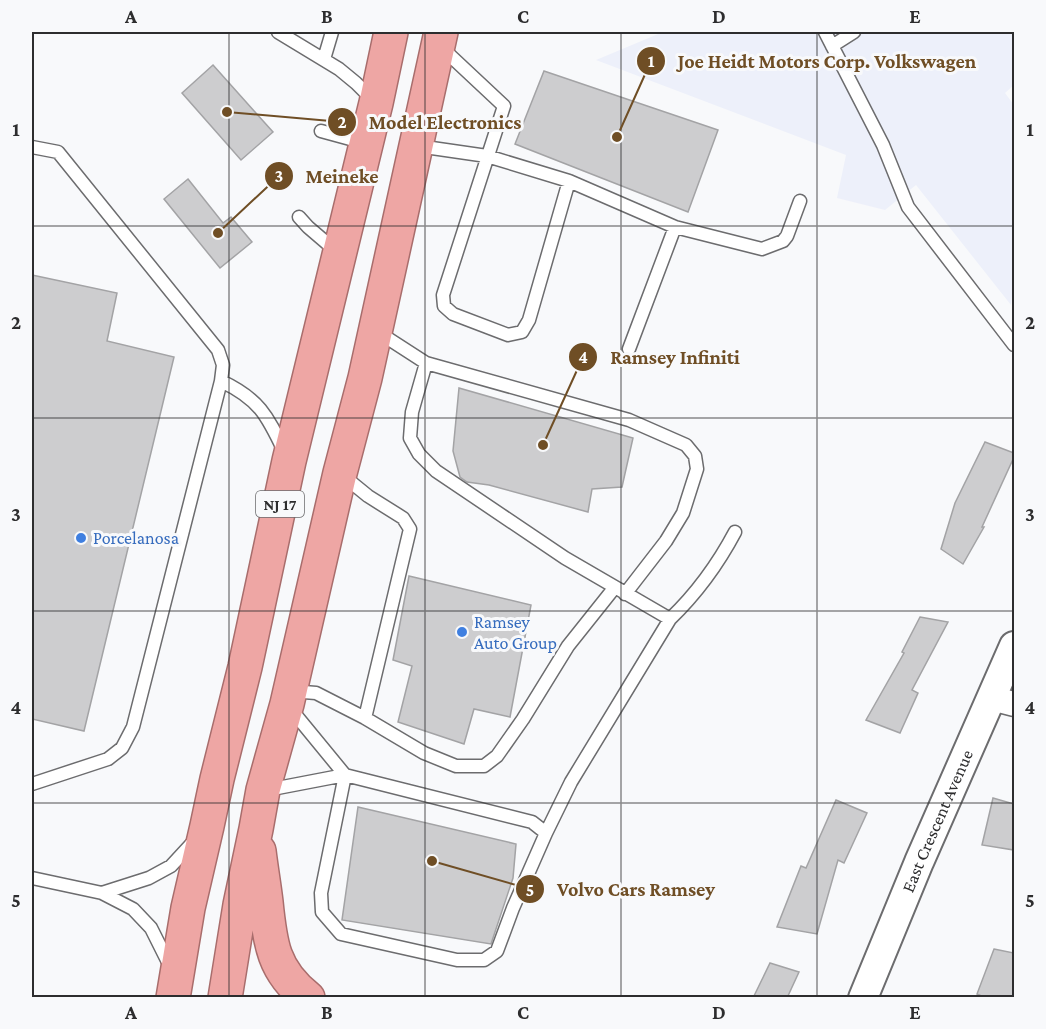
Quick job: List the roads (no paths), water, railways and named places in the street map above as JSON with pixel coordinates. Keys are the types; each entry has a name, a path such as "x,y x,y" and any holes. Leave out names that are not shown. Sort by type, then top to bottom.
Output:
{"highway":[{"name":"NJ 17","path":"175,988 188,908 217,779 245,668 289,461 376,103 391,32"},
{"name":"NJ 17","path":"225,998 240,905 263,790 289,697 340,473 365,378 439,38"},
{"path":"256,829 267,922 276,960 286,976 308,998"}],"street":[{"name":"East Crescent Avenue","path":"863,998 919,862 1003,701 1014,646"}],"lane":[{"path":"278,32 339,69 376,103"},
{"path":"324,59 332,32"},
{"path":"825,32 883,146 908,207 1014,345"},
{"path":"832,46 854,32"},
{"path":"439,38 504,106 443,296 444,306 453,314 508,335 522,332 529,320 569,181"},
{"path":"321,131 366,143"},
{"path":"417,146 487,156 569,181 675,226 762,249 783,241 787,236 800,201"},
{"path":"32,147 58,152 218,350 223,365 221,381 133,728 122,748 108,759 32,784"},
{"path":"299,217 339,254"},
{"path":"629,349 675,226"},
{"path":"375,330 426,363 629,420 686,445 695,456 697,469 683,513 666,541 568,646 523,719 497,756 484,766 456,766 424,753 365,718 316,693 289,697 345,776 321,893 322,912 341,934 457,960 484,960 497,951 546,833 572,782 670,620 688,602 725,551 735,532"},
{"path":"426,363 412,412 410,438 419,454 436,471 565,558 670,620"},
{"path":"221,381 238,389 251,399 269,420 289,461"},
{"path":"340,473 368,496 403,518 410,529 365,718"},
{"path":"263,790 345,776 532,822 546,833"},
{"path":"102,893 149,878 171,866 207,826"},
{"path":"32,878 102,893 133,909 151,928 175,988"}],"place":[{"name":"Model Electronics","path":"227,112"},
{"name":"Joe Heidt Motors Corp. Volkswagen","path":"617,137"},
{"name":"Meineke","path":"218,233"},
{"name":"Ramsey Infiniti","path":"543,445"},
{"name":"Porcelanosa","path":"81,538"},
{"name":"Ramsey Auto Group","path":"462,632"},
{"name":"Volvo Cars Ramsey","path":"432,861"}]}
